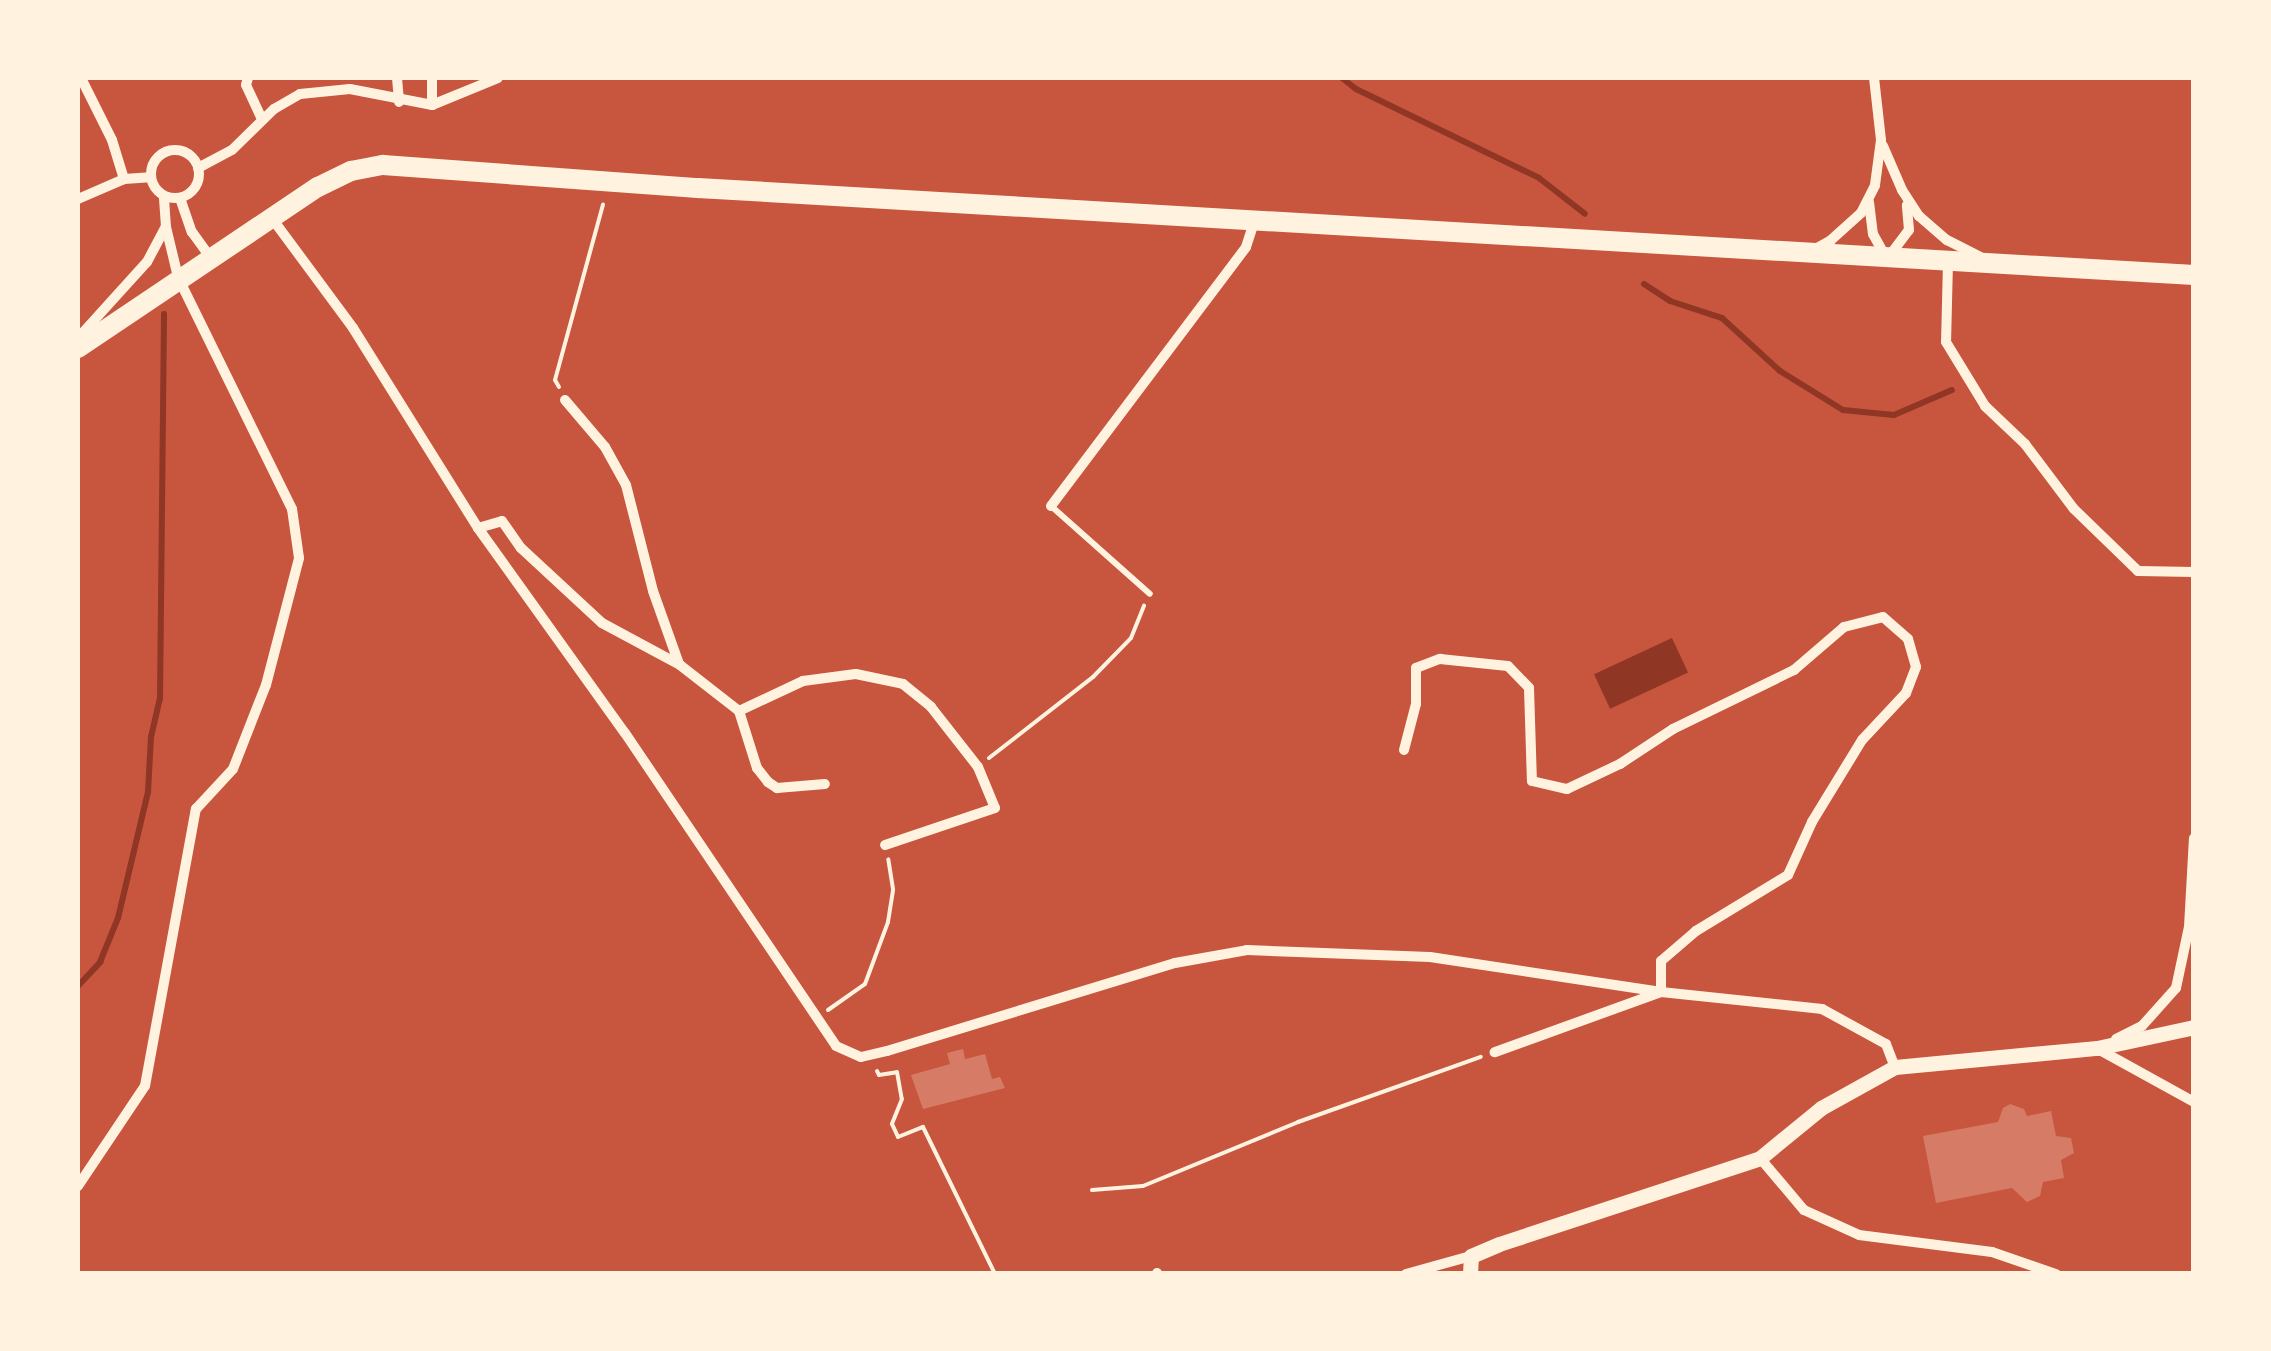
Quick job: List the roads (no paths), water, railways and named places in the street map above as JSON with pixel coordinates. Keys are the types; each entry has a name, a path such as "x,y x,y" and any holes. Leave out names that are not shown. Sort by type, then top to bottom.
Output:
{"main road":[{"path":"78,348 272,217 351,171 383,165 698,188 2194,276"}],"street":[{"path":"81,78 112,140 124,178"},
{"path":"248,78 246,85 262,120"},
{"path":"397,78 399,102"},
{"path":"432,78 432,105"},
{"path":"198,168 232,150 288,100 324,89 350,89 399,102 432,105 455,99 498,78"},
{"path":"1874,78 1881,140 1906,198 1909,230 1886,259 1873,234 1870,199 1881,140"},
{"path":"150,177 154,161 166,151 190,155 198,168 193,190 180,198 164,196"},
{"path":"78,199 124,178 150,177"},
{"path":"78,1186 145,1086 196,809 233,769 266,685 299,558 292,509 178,277 166,227 164,196 150,177"},
{"path":"180,198 192,232 210,257"},
{"path":"1906,198 1947,240 2000,265"},
{"path":"1801,254 1832,240 1870,199"},
{"path":"272,217 353,328 478,528 625,733 836,1046 861,1057 887,1051 1175,964 1247,950 1430,956 1661,992 1822,1009 1886,1044 1895,1067"},
{"path":"1051,506 1246,247 1255,218"},
{"path":"78,338 147,262 166,227"},
{"path":"1948,262 1946,342 1985,406 2025,444 2074,509 2138,571 2194,572"},
{"path":"565,400 604,447 626,485 653,592 680,665"},
{"path":"478,528 502,522 520,548 602,623 680,665 738,711 758,768 768,782 777,788 825,784"},
{"path":"1404,750 1416,704 1416,668 1440,659 1508,666 1529,688 1532,781 1567,790 1620,764 1673,729 1794,670 1844,627 1883,617 1908,639 1916,667 1906,693 1862,740 1812,822 1788,875 1696,931 1661,960 1661,992"},
{"path":"738,711 803,681 856,674 903,684 931,707 978,767 995,808 885,844"},
{"path":"2097,1048 2142,1026 2176,988 2189,927 2194,838"},
{"path":"1495,1052 1661,992"},
{"path":"1406,1274 1472,1256 1760,1158 1820,1108 1895,1067 2097,1048 2194,1026"},
{"path":"2097,1048 2194,1102"},
{"path":"1760,1158 1804,1210 1859,1235 1992,1252 2056,1274"},
{"path":"1470,1274 1472,1256"}],"lane":[{"path":"1051,506 1150,594"}],"waterway":[{"path":"1342,78 1356,89 1539,178 1585,214"},
{"path":"1644,284 1670,301 1722,318 1780,371 1843,410 1894,415 1952,390"},
{"path":"78,986 100,962 118,918 148,792 151,737 160,698 164,314"}]}
